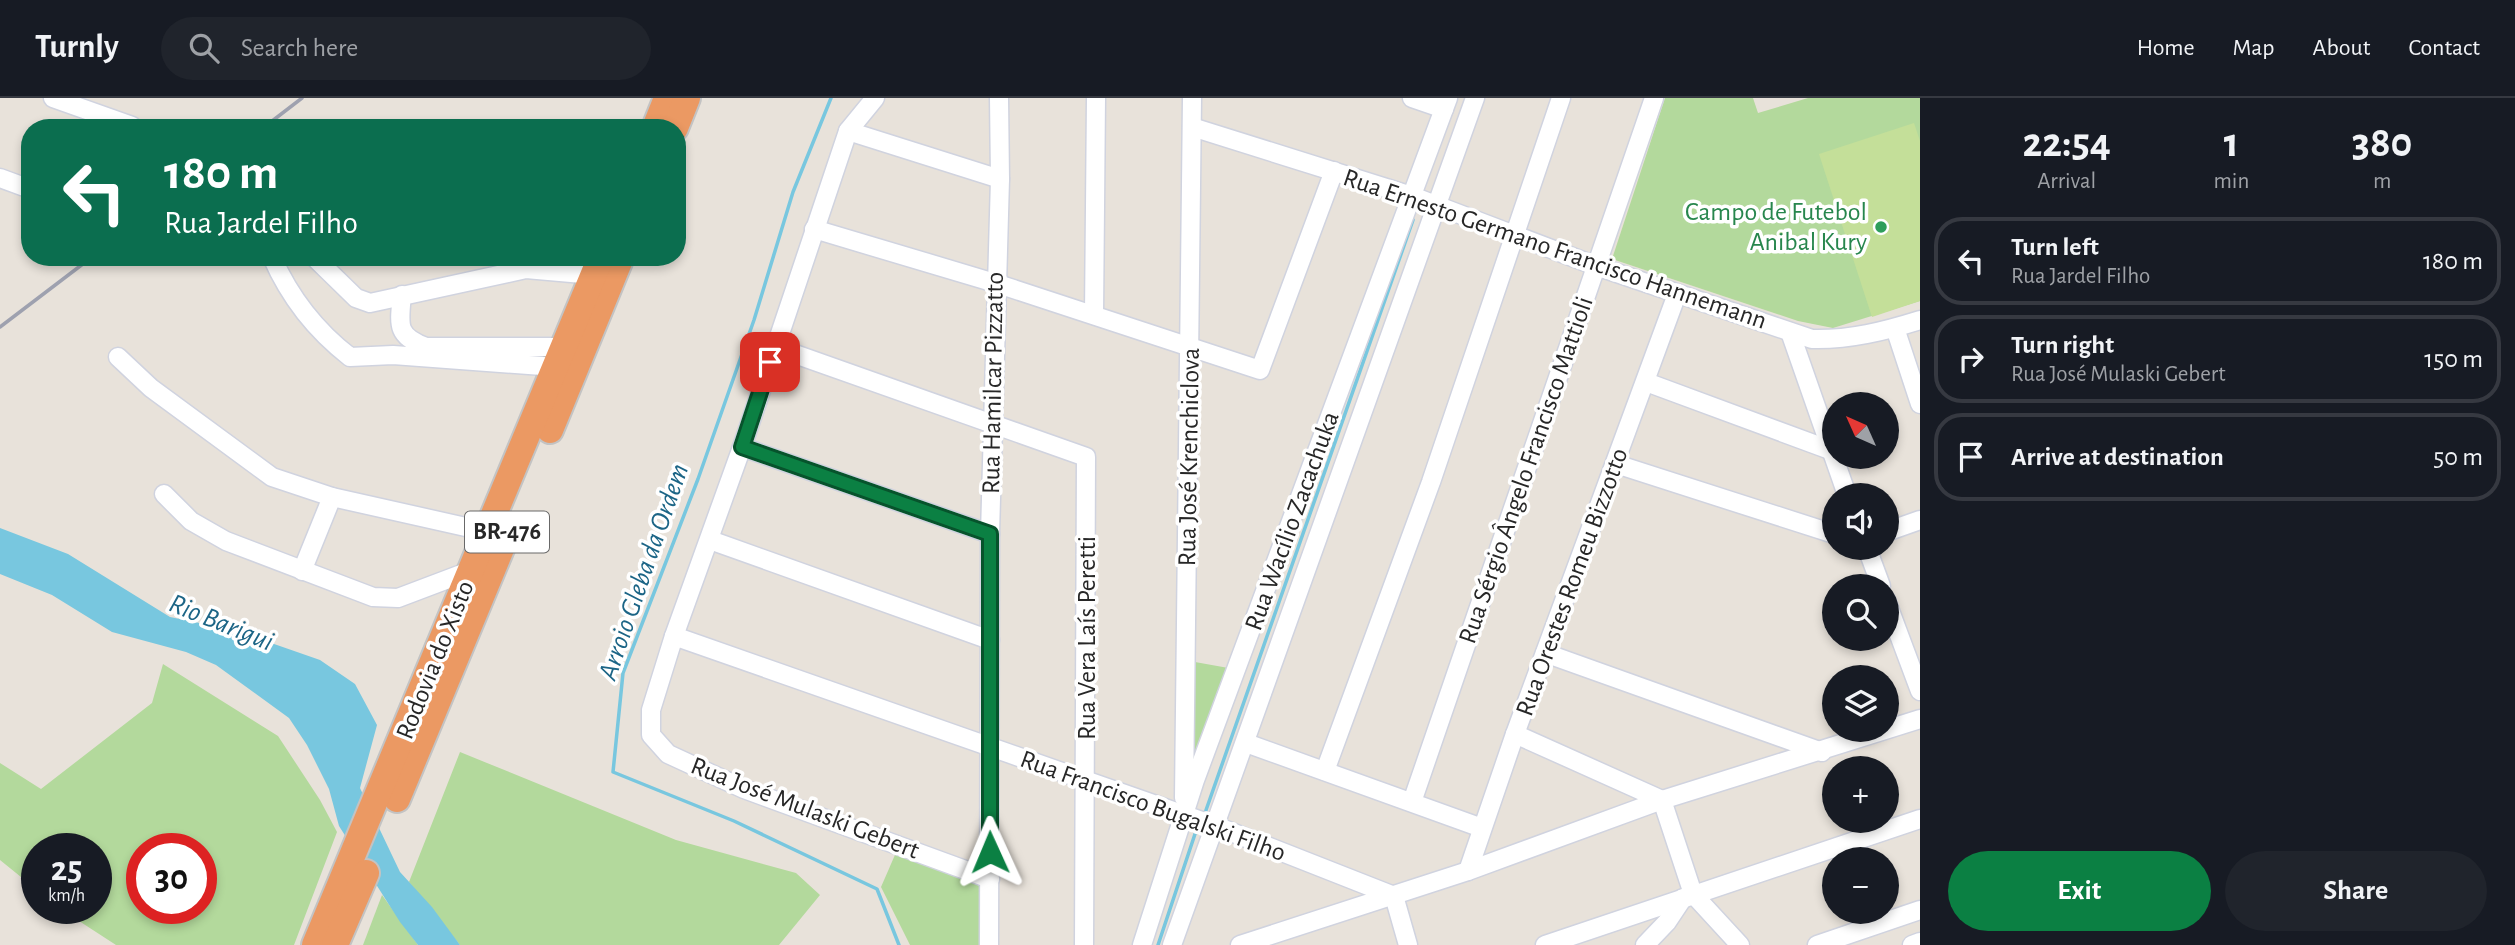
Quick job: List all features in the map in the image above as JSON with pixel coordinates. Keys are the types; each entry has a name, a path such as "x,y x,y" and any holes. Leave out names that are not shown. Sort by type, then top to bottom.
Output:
{"highway":[{"path":"659,119 667,98"},
{"path":"679,119 687,98"},
{"name":"Rodovia do Xisto","path":"387,800 472,570 598,266"},
{"name":"Rodovia do Xisto","path":"315,945 344,901 617,266"},
{"name":"Rodovia do Xisto","path":"335,945 344,901"}],"street":[{"path":"53,98 114,119"},
{"name":"Rua José Mulaski Gebert","path":"875,98 848,131 710,540 674,636 651,710 651,735 668,754 744,789 990,879"},
{"name":"Rua Hamilcar Pizzatto","path":"990,879 990,534 1000,179 999,98"},
{"path":"1094,316 1096,98"},
{"name":"Rua José Krenchiclova","path":"1184,815 1192,98"},
{"path":"1412,98 1446,104"},
{"name":"Rua Wacílio Zacachuka","path":"1172,945 1475,98"},
{"path":"1325,771 1431,482 1512,236 1561,98"},
{"name":"Rua Sérgio Ângelo Francisco Mattioli","path":"1412,802 1654,98"},
{"name":"Rua Wacílio Zacachuka","path":"1142,945 1184,815 1446,104"},
{"name":"Rua Ernesto Germano Francisco Hannemann","path":"1192,127 1412,196 1512,236 1812,339 1833,340 1895,328 1920,320"},
{"path":"848,131 1000,179"},
{"path":"814,229 995,283 1260,370 1334,171"},
{"path":"0,178 21,186"},
{"path":"276,266 283,282 307,318 350,357 560,357"},
{"path":"323,266 356,298 370,303 526,269 598,266"},
{"name":"Rua Orestes Romeu Bizzotto","path":"1468,871 1515,734 1677,294"},
{"path":"402,295 399,318 407,340 426,347 560,357"},
{"path":"1895,328 1920,404"},
{"path":"1790,332 1822,426"},
{"path":"775,347 992,424"},
{"path":"118,357 151,388 272,477 332,497 488,533"},
{"path":"1646,382 1822,447"},
{"name":"Rua Vera Laís Peretti","path":"992,424 1087,457 1084,945"},
{"path":"742,447 990,534"},
{"path":"1616,464 1822,530"},
{"path":"164,494 191,521 226,541 373,597 398,598 472,570"},
{"path":"302,570 332,497"},
{"path":"1899,527 1920,520"},
{"path":"710,540 990,640"},
{"path":"1899,635 1920,691"},
{"name":"Rua Francisco Bugalski Filho","path":"674,636 1216,826 1394,896"},
{"path":"1545,653 1822,752"},
{"path":"1240,945 1468,871 1662,800 1822,752 1920,719"},
{"path":"1515,734 1662,800"},
{"path":"1246,743 1482,828"},
{"path":"1662,800 1688,896 1740,945"},
{"path":"1545,945 1920,819"},
{"path":"989,945 990,879"},
{"path":"1394,896 1408,945"},
{"path":"1645,945 1688,896"},
{"path":"1816,945 1920,910"},
{"path":"1912,945 1920,942"}],"green space":[{"path":"1665,98 1753,98 1758,113 1808,98 1920,98 1920,301 1833,328 1798,321 1612,259"},
{"name":"Campo de Futebol Anibal Kury","path":"1914,123 1920,141 1920,301 1872,317 1819,154"},
{"path":"1195,662 1234,669 1192,767"},
{"path":"163,664 278,736 320,800 337,832 294,945 116,945 84,924 112,924 112,833 21,833 21,877 0,860 0,763 41,789 152,703"},
{"path":"460,752 676,840 796,873 820,895 779,945 460,945 409,882"},
{"path":"898,848 981,880 983,945 910,945 881,887"},
{"path":"382,895 418,945 363,945"}],"water":[{"path":"0,528 68,554 170,617 234,630 320,660 355,684 377,725 360,788 400,872 432,907 460,945 418,945 400,922 339,826 329,789 307,745 289,718 216,665 186,652 112,632 52,595 0,574"}],"waterway":[{"name":"Arroio Gleba da Ordem","path":"831,98 793,192 754,320 698,479 623,673 613,772 734,821 877,889 899,945"},
{"path":"1205,813 1413,220"},
{"path":"1158,945 1195,834"}],"railway":[{"path":"275,119 302,98"},
{"path":"0,327 80,266"}],"place":[{"name":"Campo de Futebol Anibal Kury","path":"1881,227"}],"route":[{"path":"770,362 742,447 990,534 990,852"}],"water label":[{"name":"Rio Barigui","path":"221,623"}]}
